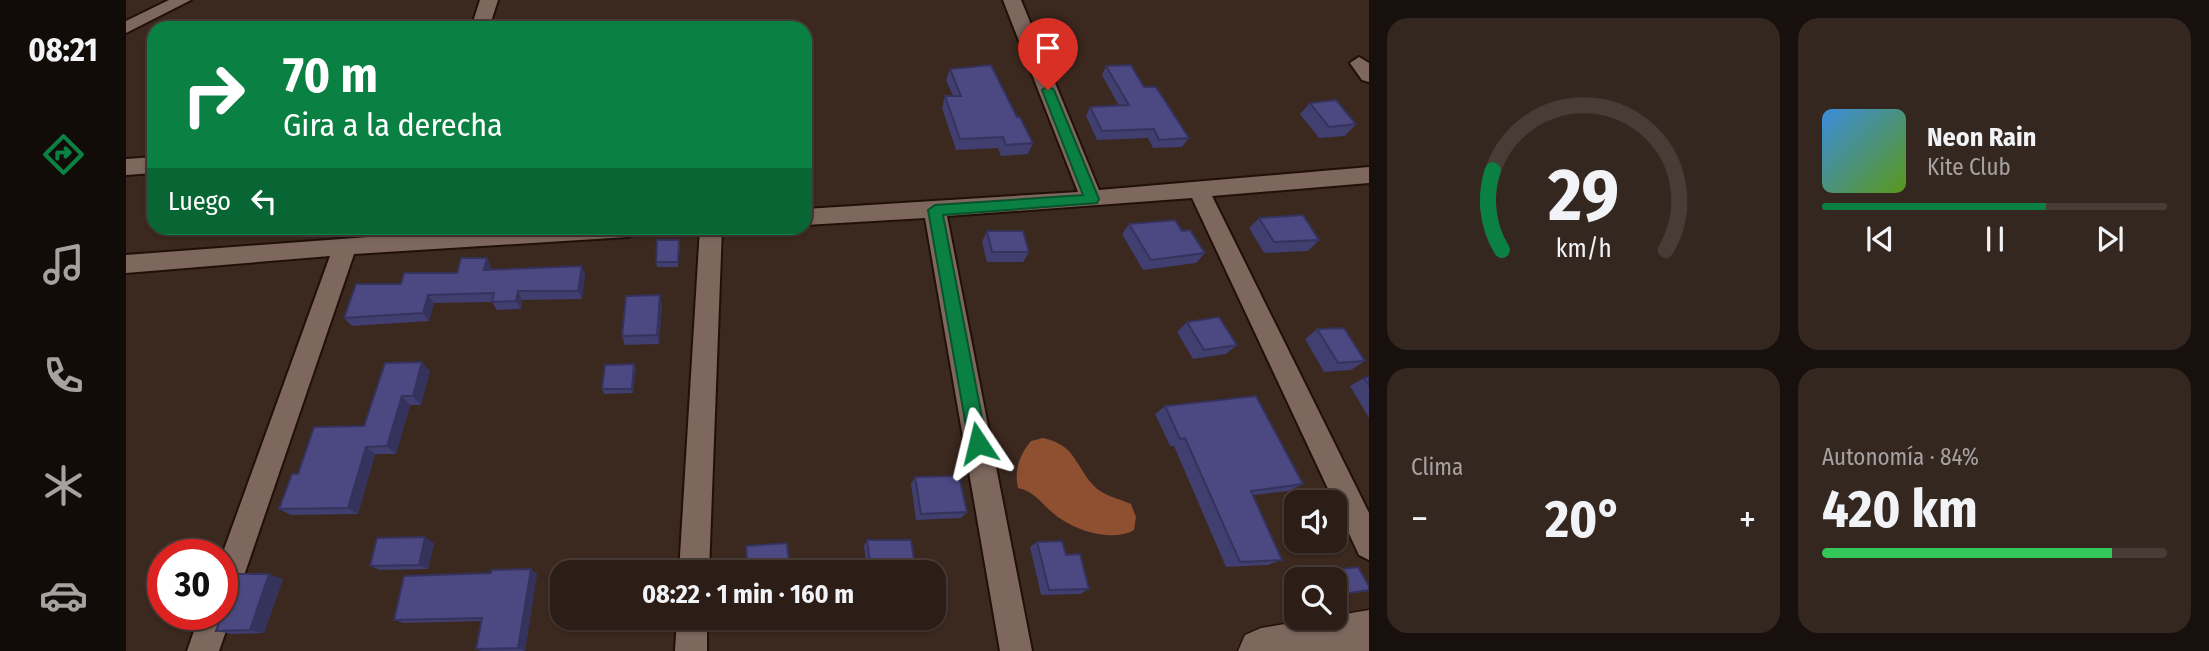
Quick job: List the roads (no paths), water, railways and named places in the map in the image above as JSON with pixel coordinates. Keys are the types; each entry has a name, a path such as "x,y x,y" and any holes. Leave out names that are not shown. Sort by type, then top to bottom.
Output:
{"street":[{"path":"126,28 182,0"},
{"path":"482,21 489,0"},
{"path":"1012,0 1092,199"},
{"path":"126,167 147,166"},
{"path":"812,217 1092,199 1369,176"},
{"path":"1199,191 1369,545"},
{"path":"935,210 1016,651"},
{"path":"126,264 345,246 405,235"},
{"path":"695,560 711,235"},
{"path":"238,550 345,246"},
{"path":"203,651 210,630"},
{"path":"691,651 692,630"},
{"path":"1262,651 1369,633"}]}
